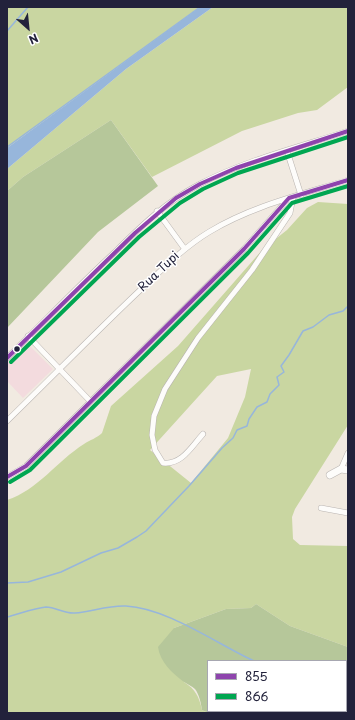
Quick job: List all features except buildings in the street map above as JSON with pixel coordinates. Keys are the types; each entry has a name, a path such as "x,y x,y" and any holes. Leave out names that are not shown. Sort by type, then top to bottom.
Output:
{"street":[{"path":"7,358 157,211 200,184 229,171 348,131"},
{"path":"287,151 301,195"},
{"name":"Rua Tupi","path":"7,421 84,343 184,248 238,216 266,204 291,198 348,180"},
{"path":"7,477 26,466 244,249 291,198"},
{"path":"203,434 179,460 171,464 163,463 155,450 152,434 154,416 164,389 198,338 252,270 290,213 291,198"},
{"path":"157,211 184,248"},
{"path":"28,336 90,401"},
{"path":"330,475 344,469 348,453"},
{"path":"321,508 348,513"}],"shaded area":[{"path":"27,343 53,369 23,398 7,381 7,363"}],"green space":[{"path":"7,7 200,7 7,148"},
{"path":"213,7 348,7 348,87 317,110 298,113 242,131 152,177 111,120 23,177 7,191 7,169 126,69"},
{"path":"111,120 158,186 98,232 7,328 7,191 23,177"},
{"path":"318,202 348,204 348,425 295,509 292,517 293,539 300,545 348,546 348,647 290,626 256,604 251,608 226,609 174,628 184,682 196,693 202,710 208,713 7,713 7,500 38,482 74,451 102,433 111,406 178,346 263,249 287,230 307,208","holes":["251,369 245,397 228,438 191,483 150,450 217,376"]},
{"path":"256,604 290,626 348,647 348,713 208,713 202,710 199,696 195,689 180,679 167,667 161,658 158,647 174,628 226,609 251,608"}],"water":[{"path":"200,7 213,7 126,69 7,169 7,148"}],"waterway":[{"path":"7,31 28,7"},
{"path":"7,147 200,7"},
{"path":"7,583 28,582 61,572 101,553 118,548 146,531 189,486 222,448 233,438 237,430 247,426 249,419 257,407 267,402 270,394 279,385 277,377 284,372 281,366 303,331 313,327 329,315 343,311 348,306"},
{"path":"7,617 46,607 71,613 119,606 142,608 158,613 192,628 252,660"}],"transit line":[{"name":"855","path":"7,358 135,233 176,198 200,184 236,168 348,131"},
{"name":"866","path":"11,362 139,237 180,203 203,189 238,173 348,137"},
{"name":"855","path":"7,477 26,466 244,249 289,198 348,180"},
{"name":"866","path":"10,482 30,470 248,253 292,203 348,186"}]}
